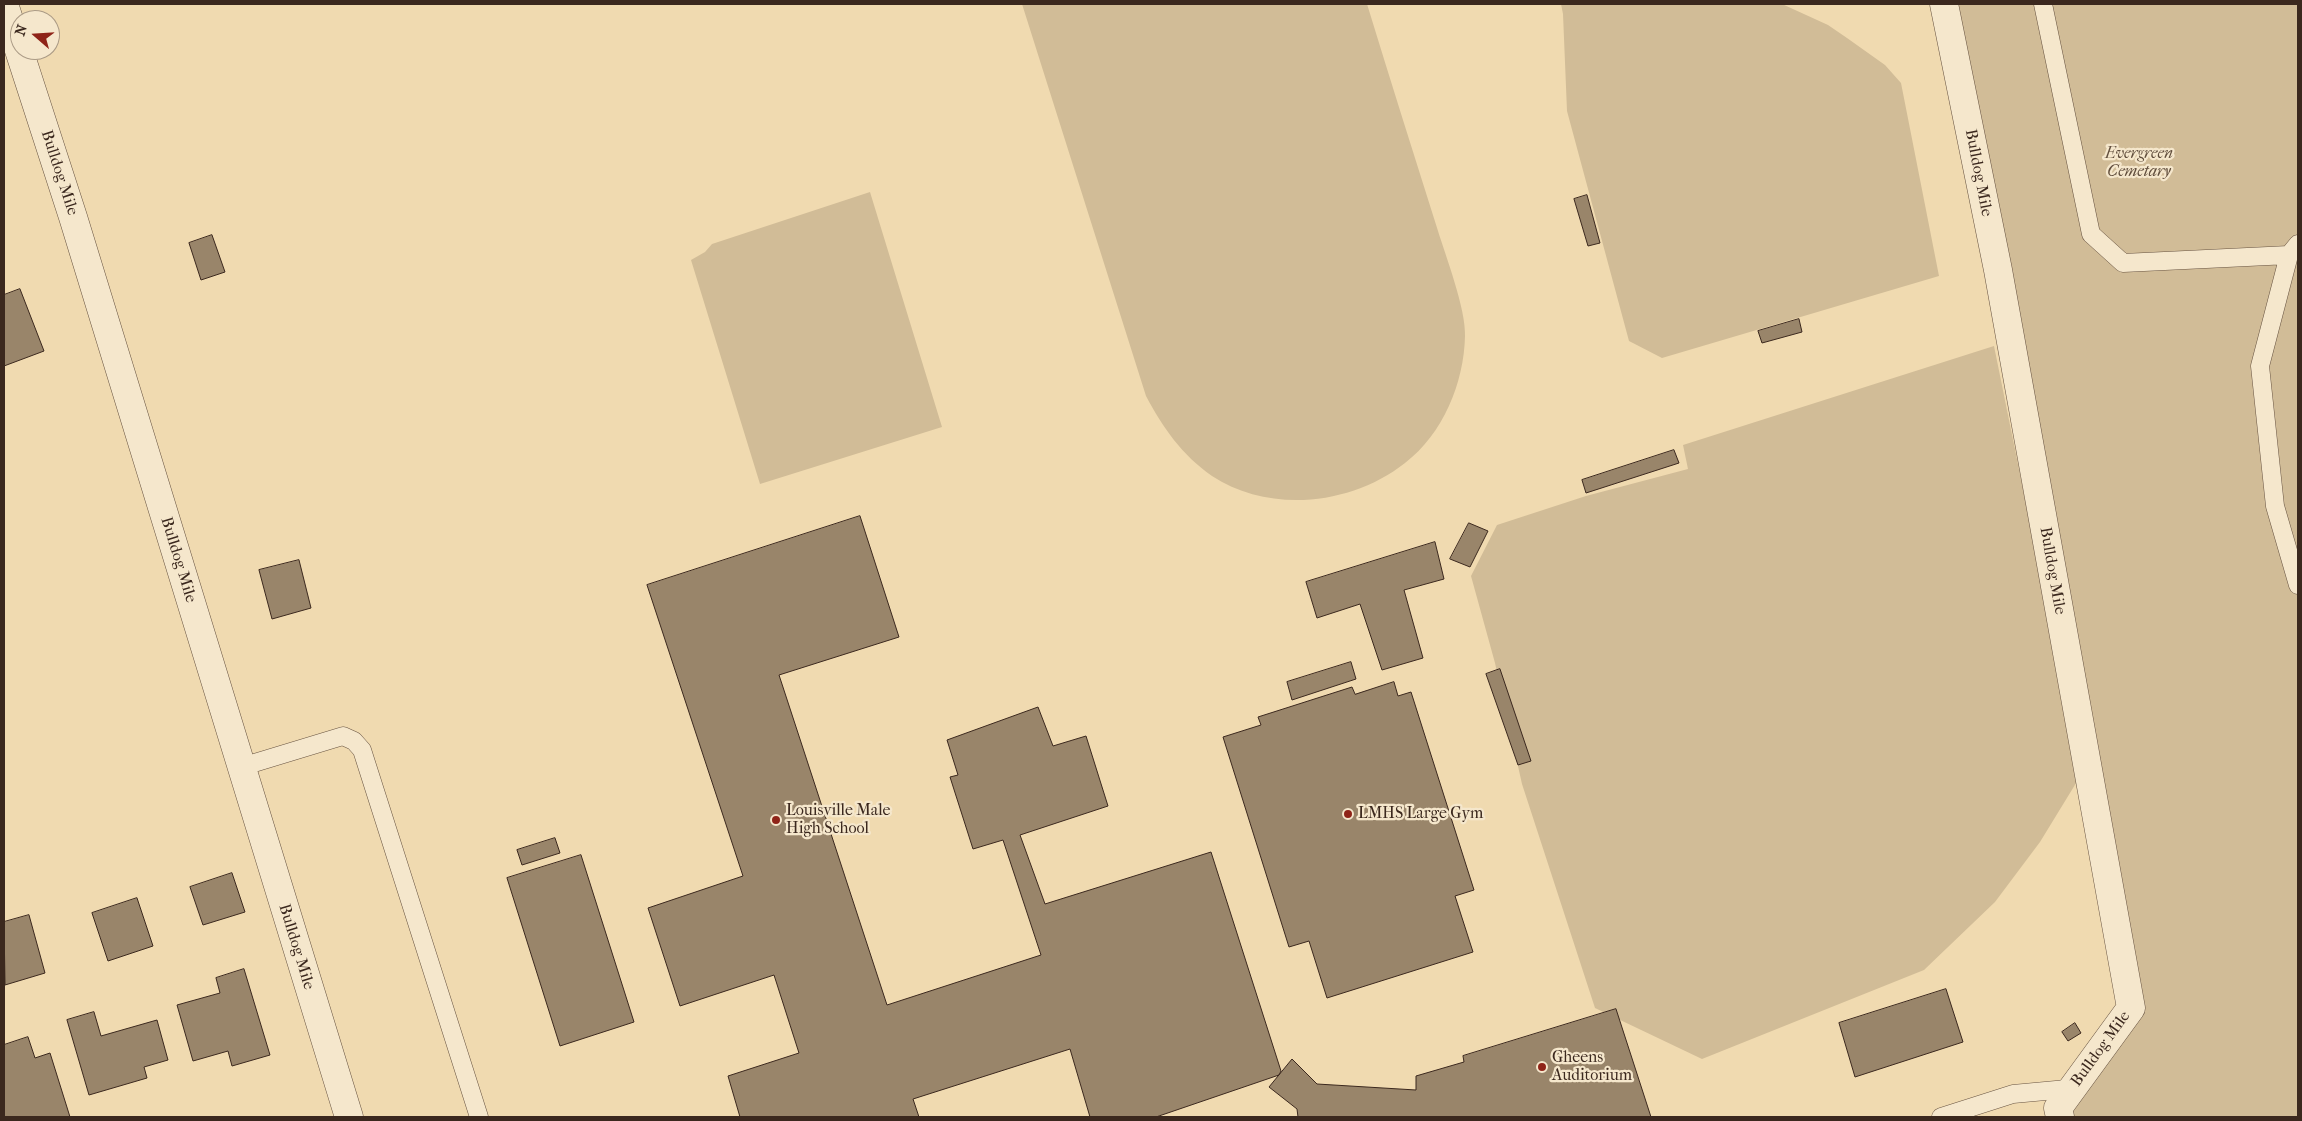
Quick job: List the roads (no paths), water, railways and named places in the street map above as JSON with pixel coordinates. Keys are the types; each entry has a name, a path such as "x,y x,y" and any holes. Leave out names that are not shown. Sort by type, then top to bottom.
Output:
{"street":[{"name":"Bulldog Mile","path":"4,4 73,217 349,1117"},
{"name":"Bulldog Mile","path":"1944,4 1998,270 2131,1008 2059,1108"}],"lane":[{"path":"2043,4 2091,234 2123,263 2294,250 2260,366 2275,506 2298,585"},
{"path":"241,767 343,736 354,741 362,750 480,1117"},
{"path":"1941,1117 2013,1094 2059,1108"}],"place":[{"name":"LMHS Large Gym","path":"1348,814"},
{"name":"Louisville Male High School","path":"776,820"},
{"name":"Gheens Auditorium","path":"1542,1067"}],"park label":[{"name":"Evergreen Cemetary","path":"2139,163"}]}
